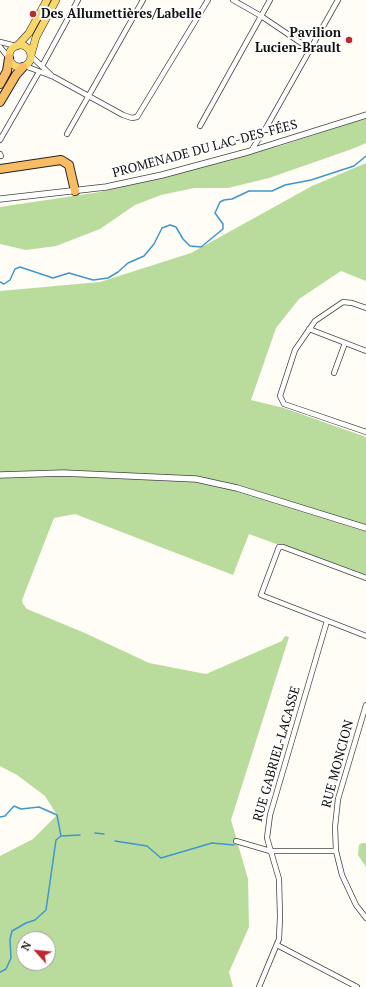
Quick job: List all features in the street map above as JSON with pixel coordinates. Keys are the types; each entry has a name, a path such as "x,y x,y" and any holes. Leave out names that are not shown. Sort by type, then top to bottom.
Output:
{"highway":[{"path":"0,84 7,71 9,58"},
{"path":"0,102 24,67"},
{"path":"0,108 8,89"},
{"path":"0,169 53,160 63,161 70,168 75,191"}],"main road":[{"path":"47,0 28,33 17,46 12,49 9,58 14,66 24,67 29,63 36,37 56,0"},
{"path":"17,46 25,46 31,56"}],"street":[{"path":"42,66 78,0"},
{"path":"67,134 143,0"},
{"path":"24,67 54,77 123,115 134,118 140,114 208,0"},
{"path":"233,0 261,16 310,49"},
{"path":"200,126 270,0"},
{"path":"251,151 338,0"},
{"path":"0,42 17,46"},
{"path":"0,47 9,58"},
{"path":"31,56 54,77"},
{"path":"0,140 39,72"},
{"name":"PROMENADE DU LAC-DES-FÉES","path":"0,199 75,191 135,181 251,151 366,115"},
{"path":"366,308 352,302 343,302 318,318 295,350 280,394 281,401 284,404 366,432"},
{"path":"309,329 366,351"},
{"path":"334,373 345,343"},
{"path":"0,475 63,473 196,479 233,486 366,528"},
{"path":"366,578 283,547 279,548 261,594 366,636"},
{"name":"RUE GABRIEL-LACASSE","path":"259,987 276,945 280,925 280,888 278,872 267,842 267,833 274,796 327,621"},
{"name":"RUE MONCION","path":"366,705 338,799 335,827 336,851 345,883 356,905 366,918"},
{"path":"236,841 270,851 336,851"},
{"path":"276,945 357,987"}],"green space":[{"path":"366,118 366,143 269,178 228,188 194,188 161,195 135,205 100,229 56,246 26,250 0,244 0,207 100,192 280,146"},
{"path":"366,163 366,281 341,271 299,299 276,328 251,400 284,408 366,437 366,577 249,534 233,575 75,514 54,518 22,600 27,609 85,633 149,663 206,674 282,641 285,636 289,637 231,820 248,879 249,927 229,972 233,987 0,987 0,856 33,839 57,815 45,796 17,775 0,766 0,291 100,282 191,253 312,186"},
{"path":"366,843 366,867 358,855 359,845"}],"waterway":[{"path":"0,282 4,284 10,280 15,269 20,267 53,278 69,273 93,280 108,278 128,263 144,256 154,244 162,228 170,225 176,227 183,239 190,246 201,247 223,229 223,224 215,213 220,202 232,199 249,191 272,191 285,185 311,180 354,166 366,156"},
{"path":"0,817 5,816 14,806 21,809 39,807 57,815 61,836"},
{"path":"95,833 104,834"},
{"path":"0,972 6,969 11,958 10,939 12,931 35,920 46,910 56,840 61,836 80,835"},
{"path":"115,841 147,846 161,858 212,843 234,845"}],"place":[{"name":"Des Allumettières/Labelle","path":"33,14"},
{"name":"Pavilion Lucien-Brault","path":"349,40"}]}
